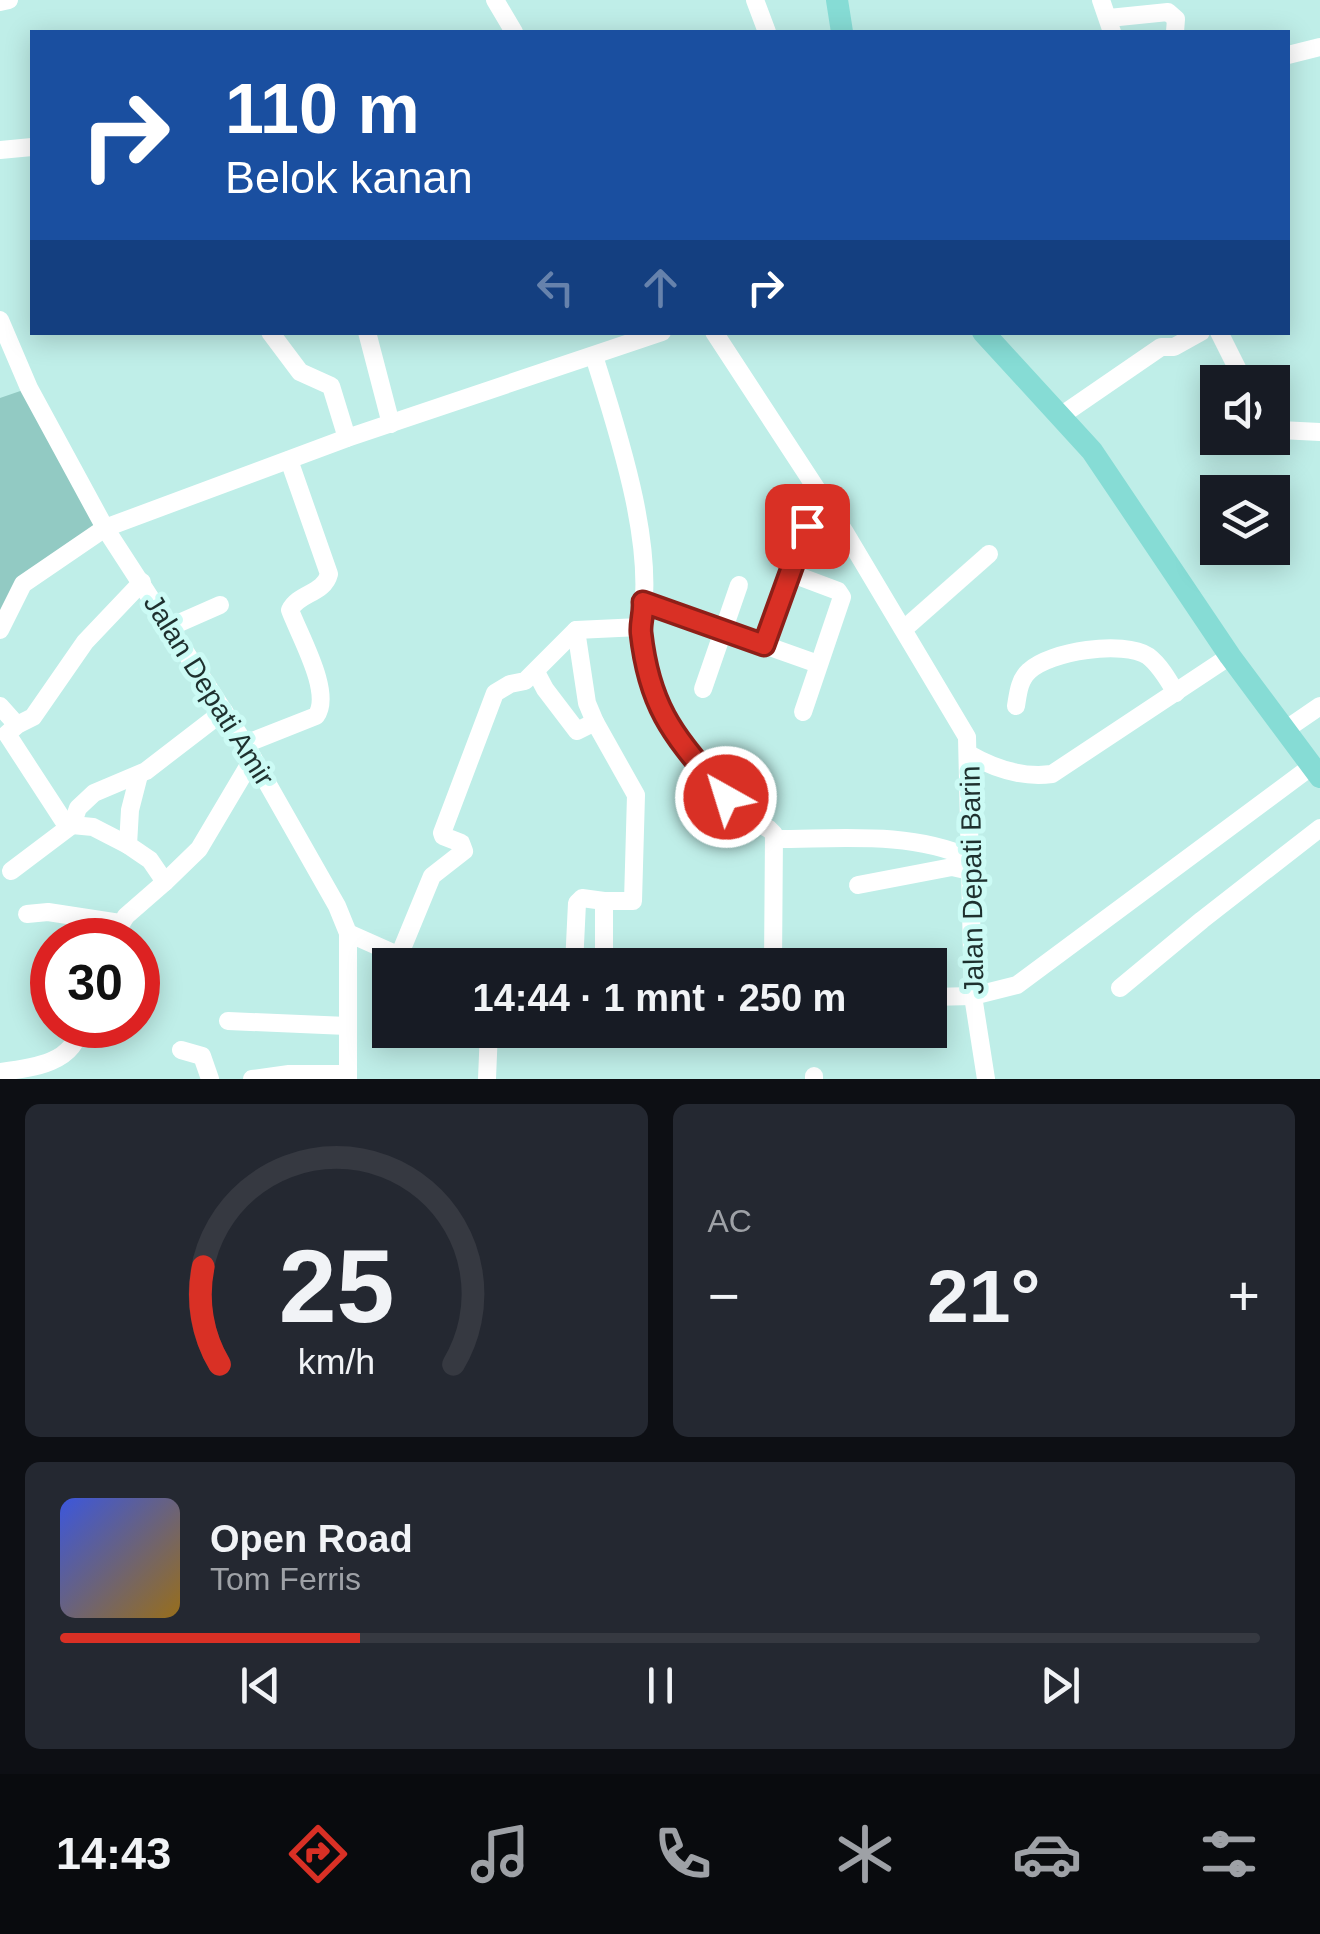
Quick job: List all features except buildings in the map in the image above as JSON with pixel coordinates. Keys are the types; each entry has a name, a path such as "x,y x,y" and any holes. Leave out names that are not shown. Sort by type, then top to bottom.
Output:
{"main road":[{"path":"837,0 842,30"},
{"path":"996,337 1092,450 1230,656 1316,772"}],"street":[{"path":"0,2 9,0"},
{"path":"495,0 513,30"},
{"path":"755,0 766,30"},
{"path":"1107,17 1166,6 1176,19 1175,30"},
{"path":"1290,54 1320,47"},
{"path":"0,150 30,147"},
{"name":"Jalan Depati Amir","path":"0,320 5,348 105,528 249,751 313,860 348,933 348,1076"},
{"path":"272,335 300,372 331,386 347,438"},
{"path":"367,335 391,424"},
{"path":"0,630 24,584 105,528 347,438 654,335"},
{"name":"Jalan Depati Barin","path":"716,335 846,534 960,720 969,754 964,863 973,996 986,1079"},
{"path":"1062,415 1161,347 1174,348 1196,335"},
{"path":"1220,335 1236,365"},
{"path":"594,356 633,496 643,560 640,627 658,707 674,734 739,812 750,823 769,828 775,838 772,948"},
{"path":"1290,430 1320,432"},
{"path":"125,918 199,850 249,751 316,716 321,706 319,684 290,610 294,602 325,585 329,574 289,460"},
{"path":"764,645 807,526"},
{"path":"904,629 989,554"},
{"path":"790,573 842,595 803,712"},
{"path":"142,582 86,642 34,717 9,730 8,740 63,820 93,827 128,844 150,860 165,882"},
{"path":"703,689 739,585"},
{"path":"643,602 818,664"},
{"path":"170,627 220,604"},
{"path":"401,948 432,876 464,851 461,843 442,833 494,693 523,682 576,630 640,627"},
{"path":"575,948 577,903 582,898 633,901 638,805 627,776 595,722 576,630"},
{"path":"1016,706 1027,672 1058,657 1093,649 1148,656 1176,694"},
{"path":"969,754 994,768 1025,775 1052,774 1230,656"},
{"path":"536,672 544,690 577,731 595,722"},
{"path":"0,706 17,724"},
{"path":"1286,730 1320,706"},
{"path":"11,870 72,825 78,808 94,793 139,775 224,711"},
{"path":"947,996 973,996 1016,985 1316,772"},
{"path":"128,844 130,810 139,775"},
{"path":"1120,988 1320,828"},
{"path":"775,838 872,838 942,846 964,863"},
{"path":"858,885 964,863"},
{"path":"604,901 604,948"},
{"path":"27,914 48,912 87,918"},
{"path":"348,933 381,948"},
{"path":"228,1022 347,1026"},
{"path":"0,1072 38,1065 72,1048"},
{"path":"487,1079 488,1048"},
{"path":"181,1050 202,1056 210,1079"},
{"path":"252,1079 348,1076"}],"green space":[{"path":"29,388 103,522 53,557 0,628 0,398"}],"route":[{"path":"726,797 660,713 640,631 643,602 764,645 807,526"}]}
